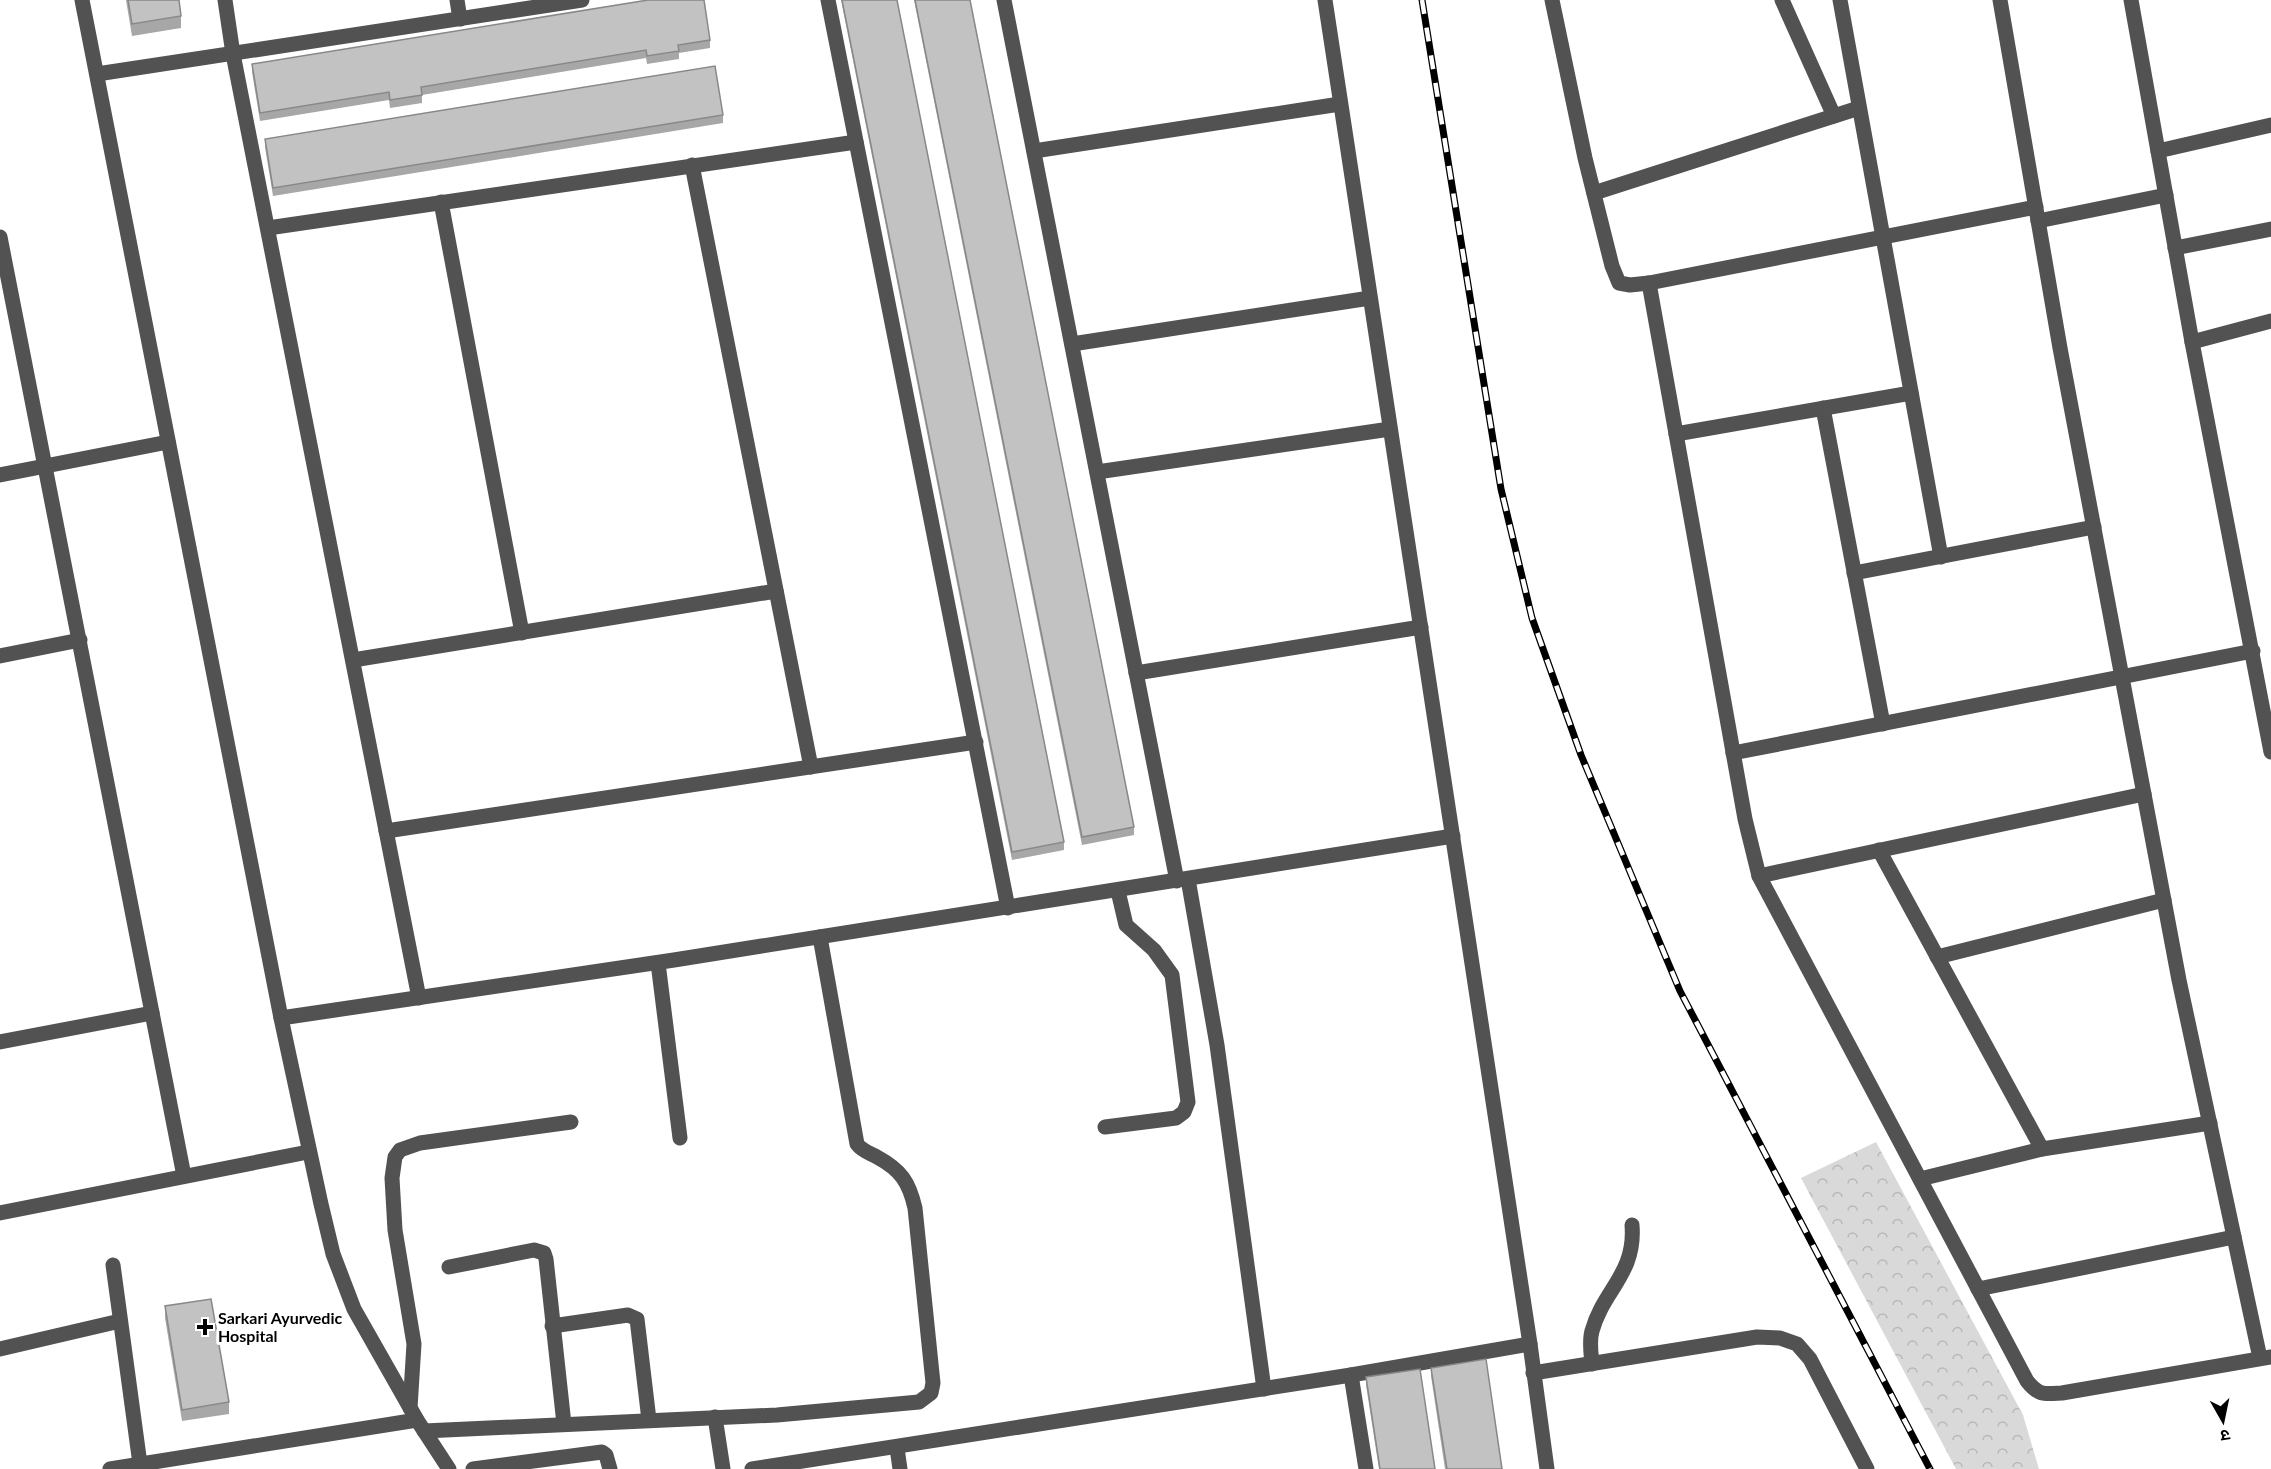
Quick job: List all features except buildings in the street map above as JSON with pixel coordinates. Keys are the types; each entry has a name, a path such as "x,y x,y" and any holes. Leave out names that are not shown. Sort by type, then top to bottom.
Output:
{"street":[{"path":"82,0 280,1018 308,1152 333,1254 343,1283 368,1334 417,1420 449,1469"},
{"path":"225,0 233,54 419,998"},
{"path":"457,0 460,19"},
{"path":"97,74 582,0"},
{"path":"828,0 1008,908"},
{"path":"1004,0 1136,673 1217,1045 1264,1389"},
{"path":"1324,0 1453,836 1547,1469"},
{"path":"1552,0 1594,193 1615,277 1619,283 1630,285 1649,283 1883,237 2166,195"},
{"path":"1782,0 1834,116"},
{"path":"1840,0 1941,556"},
{"path":"1649,283 1745,819 1759,876 2027,1382 2035,1391 2042,1394 2062,1393 2265,1357 2234,1237 2164,900 2094,527 2000,0"},
{"path":"2131,0 2192,342 2271,752"},
{"path":"1034,151 1340,104"},
{"path":"1594,193 1859,108"},
{"path":"2158,151 2271,125"},
{"path":"268,228 856,142"},
{"path":"692,165 811,767"},
{"path":"441,202 522,633"},
{"path":"2175,248 2271,229"},
{"path":"0,237 183,1176"},
{"path":"1072,344 1370,298"},
{"path":"2192,342 2271,321"},
{"path":"1676,434 1911,393"},
{"path":"1823,408 1883,724"},
{"path":"1097,472 1390,429"},
{"path":"0,475 168,442"},
{"path":"1854,573 2094,527"},
{"path":"352,660 776,591"},
{"path":"1136,673 1420,627"},
{"path":"0,656 80,640"},
{"path":"1733,753 2253,651"},
{"path":"386,831 976,742"},
{"path":"1759,876 2144,794"},
{"path":"280,1018 658,963 1453,836"},
{"path":"1879,850 2042,1149"},
{"path":"1105,1127 1176,1118 1184,1112 1188,1102 1172,975 1154,950 1126,925 1118,891"},
{"path":"1937,957 2164,900"},
{"path":"110,1469 140,1464 178,1463 417,1420 564,1424 777,1414 919,1402 931,1393 933,1383 912,1193 907,1181 899,1172 857,1144 820,937"},
{"path":"658,963 680,1138"},
{"path":"0,1042 152,1013"},
{"path":"417,1420 414,1344 395,1230 392,1178 395,1157 400,1150 420,1143 571,1122"},
{"path":"1920,1179 2042,1149 2210,1123"},
{"path":"0,1213 308,1152"},
{"path":"1592,1364 1591,1332 1624,1272 1632,1246 1632,1225"},
{"path":"1978,1289 2234,1237"},
{"path":"449,1267 540,1251 544,1253 564,1424"},
{"path":"113,1265 140,1464"},
{"path":"552,1326 628,1315 637,1319 649,1420"},
{"path":"0,1349 120,1321"},
{"path":"1533,1373 1757,1337 1780,1338 1797,1344 1810,1359 1867,1469"},
{"path":"752,1469 1352,1375 1530,1344"},
{"path":"1352,1375 1366,1469"},
{"path":"715,1417 723,1469"},
{"path":"897,1448 900,1469"},
{"path":"473,1469 602,1452 608,1458 610,1469"}],"green space":[{"path":"1876,1142 2023,1415 2039,1469 1956,1469 1801,1178"}],"railway":[{"path":"1422,0 1501,489 1532,618 1581,755 1680,991 1930,1469"}],"place":[{"name":"Sarkari Ayurvedic Hospital","path":"205,1327"}]}
